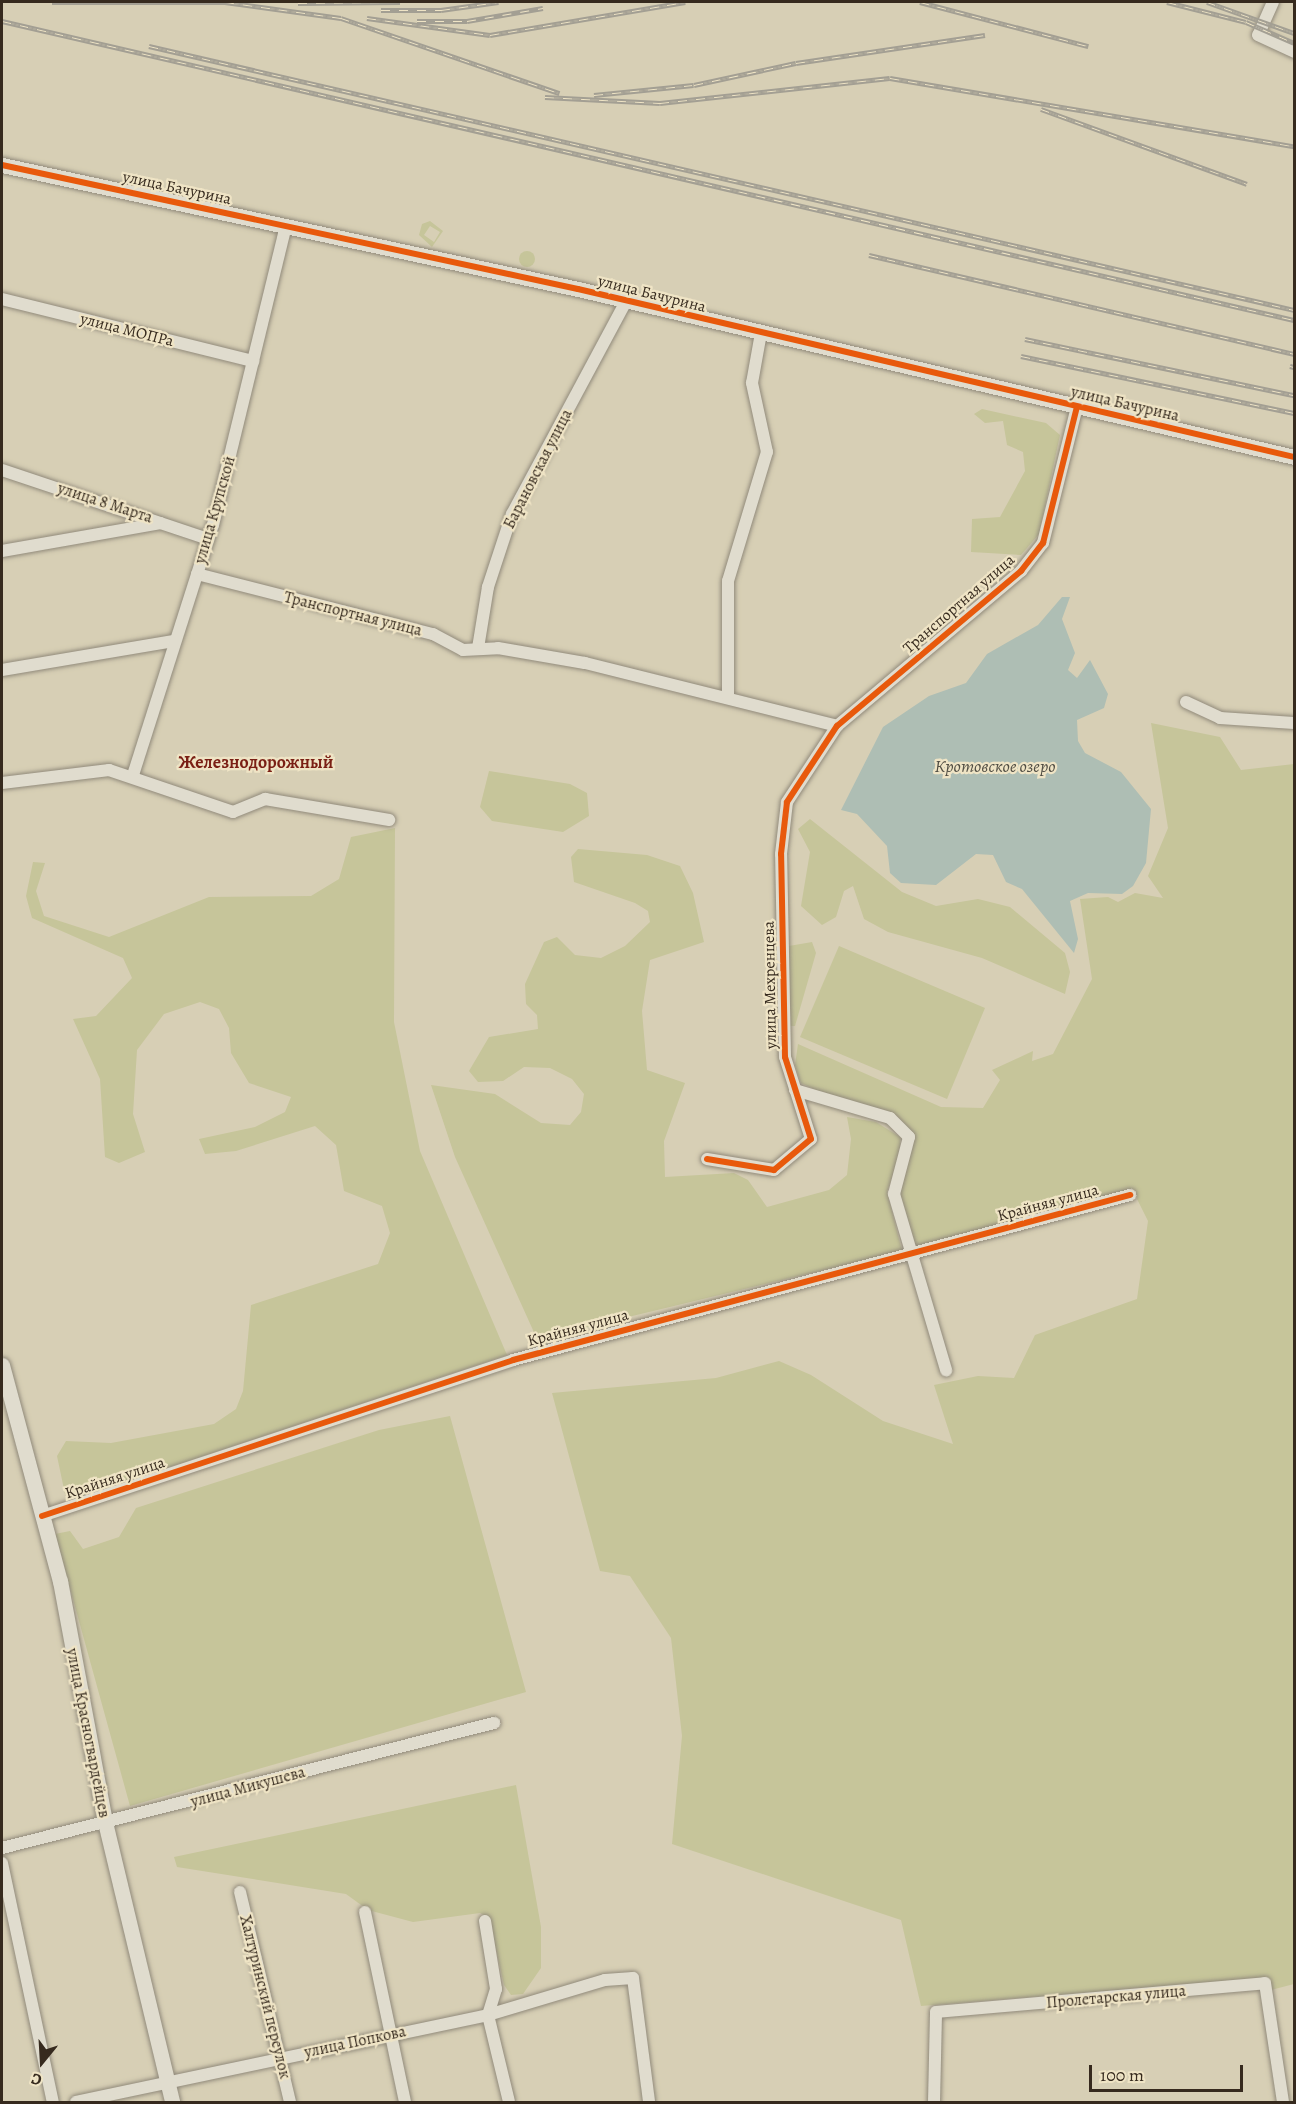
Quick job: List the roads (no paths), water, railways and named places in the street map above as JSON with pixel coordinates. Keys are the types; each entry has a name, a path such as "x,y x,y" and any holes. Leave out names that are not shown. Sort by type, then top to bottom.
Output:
{"street":[{"path":"1273,2 1258,35 1294,52"},
{"name":"улица Бачурина","path":"2,165 626,301 1294,457"},
{"name":"улица Крупской","path":"133,775 208,539 286,226"},
{"name":"улица МОПРа","path":"2,299 253,361"},
{"name":"Барановская улица","path":"478,648 488,587 512,514 626,301"},
{"path":"728,697 728,581 767,452 752,383 761,333"},
{"name":"Транспортная улица","path":"197,574 433,634 463,650 478,648 585,663 837,726 1021,571 1043,543 1077,407"},
{"name":"улица 8 Марта","path":"2,470 165,522 208,539"},
{"path":"2,551 165,522"},
{"path":"2,670 174,641"},
{"path":"1185,702 1220,718 1294,723"},
{"name":"улица Мехренцева","path":"707,1159 774,1170 795,1157 812,1139 785,1057 781,854 787,802 837,726"},
{"path":"2,783 88,768 133,775 233,812 265,799 389,820"},
{"path":"795,1090 890,1118 909,1137 894,1194 910,1255 946,1370"},
{"name":"Крайняя улица","path":"42,1516 513,1360 1130,1195"},
{"name":"улица Красногвардейцев","path":"2,1365 42,1516 105,1822 172,2103"},
{"name":"улица Микушева","path":"2,1848 494,1723"},
{"path":"2,1863 53,2103"},
{"name":"Халтуринский переулок","path":"240,1892 290,2103"},
{"path":"365,1912 405,2103"},
{"path":"485,1921 496,1989 488,2015 508,2103"},
{"name":"улица Попкова","path":"76,2103 390,2033 488,2015 605,1980 633,1978 649,2103"},
{"name":"Пролетарская улица","path":"934,2103 936,2012 1265,1983 1283,2103"}],"water":[{"name":"Кротовское озеро","path":"1062,597 1070,597 1062,619 1075,653 1068,670 1077,678 1090,660 1108,694 1104,708 1077,720 1078,741 1085,753 1121,772 1151,809 1146,863 1133,886 1122,894 1088,893 1070,901 1078,939 1074,953 1022,889 1006,882 993,855 976,854 936,885 901,883 890,873 887,846 857,814 841,810 883,727 929,696 966,683 987,654 1038,625"}],"railway":[{"path":"52,2 232,2"},
{"path":"225,2 341,18 559,93"},
{"path":"298,3 400,2"},
{"path":"381,10 441,10 498,2"},
{"path":"367,18 490,35 685,2"},
{"path":"920,2 1088,46"},
{"path":"1167,2 1246,22 1294,43"},
{"path":"1207,2 1294,33"},
{"path":"417,21 467,21 543,8"},
{"path":"2,21 1294,320"},
{"path":"594,95 694,85 796,63 985,35"},
{"path":"149,46 1294,310"},
{"path":"545,97 660,103 890,78 1294,146"},
{"path":"1041,109 1247,184"},
{"path":"869,255 1294,354"},
{"path":"1025,339 1294,395"},
{"path":"1021,356 1294,413"},
{"path":"1290,366 1294,367"}],"district":[{"name":"Железнодорожный","path":"256,762"}]}
